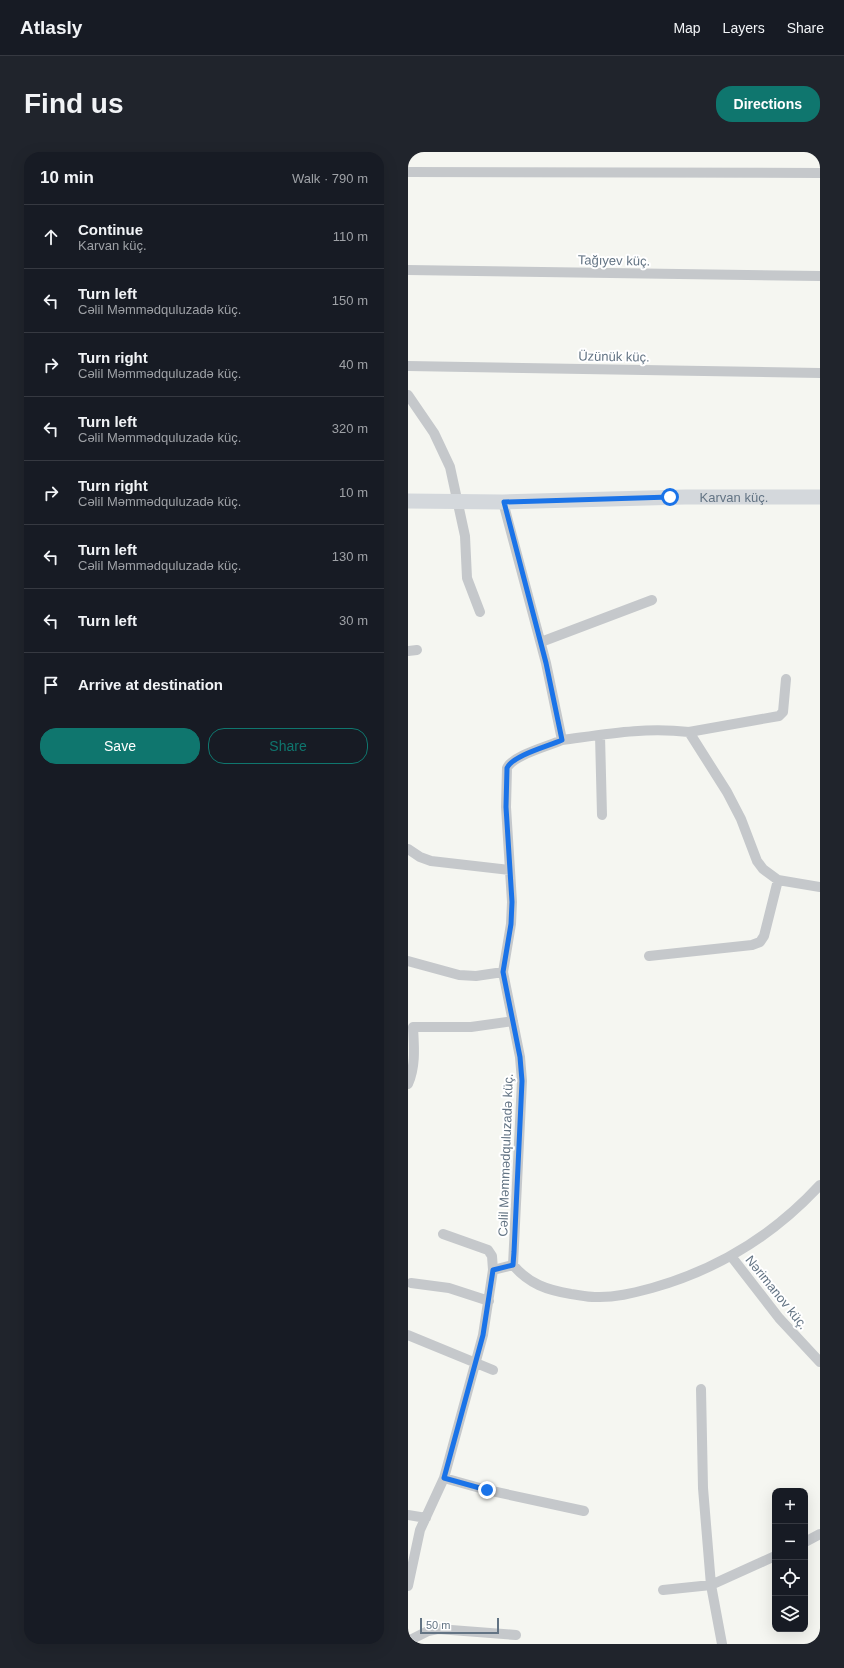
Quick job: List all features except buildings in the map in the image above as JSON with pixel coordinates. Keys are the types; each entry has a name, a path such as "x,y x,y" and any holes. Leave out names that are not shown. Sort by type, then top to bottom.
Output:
{"street":[{"path":"408,172 820,173"},
{"name":"Tağıyev küç.","path":"408,270 820,276"},
{"name":"Üzünük küç.","path":"408,366 820,372"},
{"path":"408,395 434,432 450,467 467,545 467,578 480,612"},
{"name":"Karvan küç.","path":"408,501 504,502 685,497 820,497"},
{"path":"504,502 541,642 562,740"},
{"path":"541,642 652,600"},
{"name":"Cəlil Məmmədquluzadə küç.","path":"513,1265 522,1081 520,1057 503,972 511,924 510,870 506,807 507,768 509,764 517,758 562,740 660,729 689,732 779,716 783,712 786,679"},
{"path":"689,732 727,792 741,819 757,861 766,872 778,880 820,887"},
{"path":"600,735 602,816"},
{"path":"408,849 420,857 431,861 510,870"},
{"path":"649,956 752,945 760,942 764,936 778,880"},
{"path":"408,961 459,975 476,976 503,972"},
{"path":"408,1084 411,1077 414,1055 413,1027 471,1027 513,1021"},
{"path":"493,1270 513,1265 527,1280 536,1284 563,1292 595,1297 614,1297 679,1280 731,1256 749,1246 775,1226 820,1185"},
{"path":"408,1586 417,1541 444,1478 483,1335 493,1270 492,1256 488,1250 443,1234"},
{"name":"Nərimanov küç.","path":"731,1256 779,1318 820,1362"},
{"path":"411,1283 449,1288 489,1302"},
{"path":"408,1335 475,1364 493,1370"},
{"path":"701,1389 703,1488 710,1585 722,1644"},
{"path":"444,1478 487,1490 584,1511"},
{"path":"408,1515 426,1518"},
{"path":"808,1540 820,1534"},
{"path":"663,1590 710,1585 772,1557"},
{"path":"408,1643 428,1631 438,1629 516,1635"}],"route":[{"path":"487,1490 444,1478 483,1335 493,1270 513,1265 522,1081 520,1057 503,972 511,924 512,902 506,807 506,776 509,764 517,758 562,740 546,663 510,530 504,502 670,497"}]}
